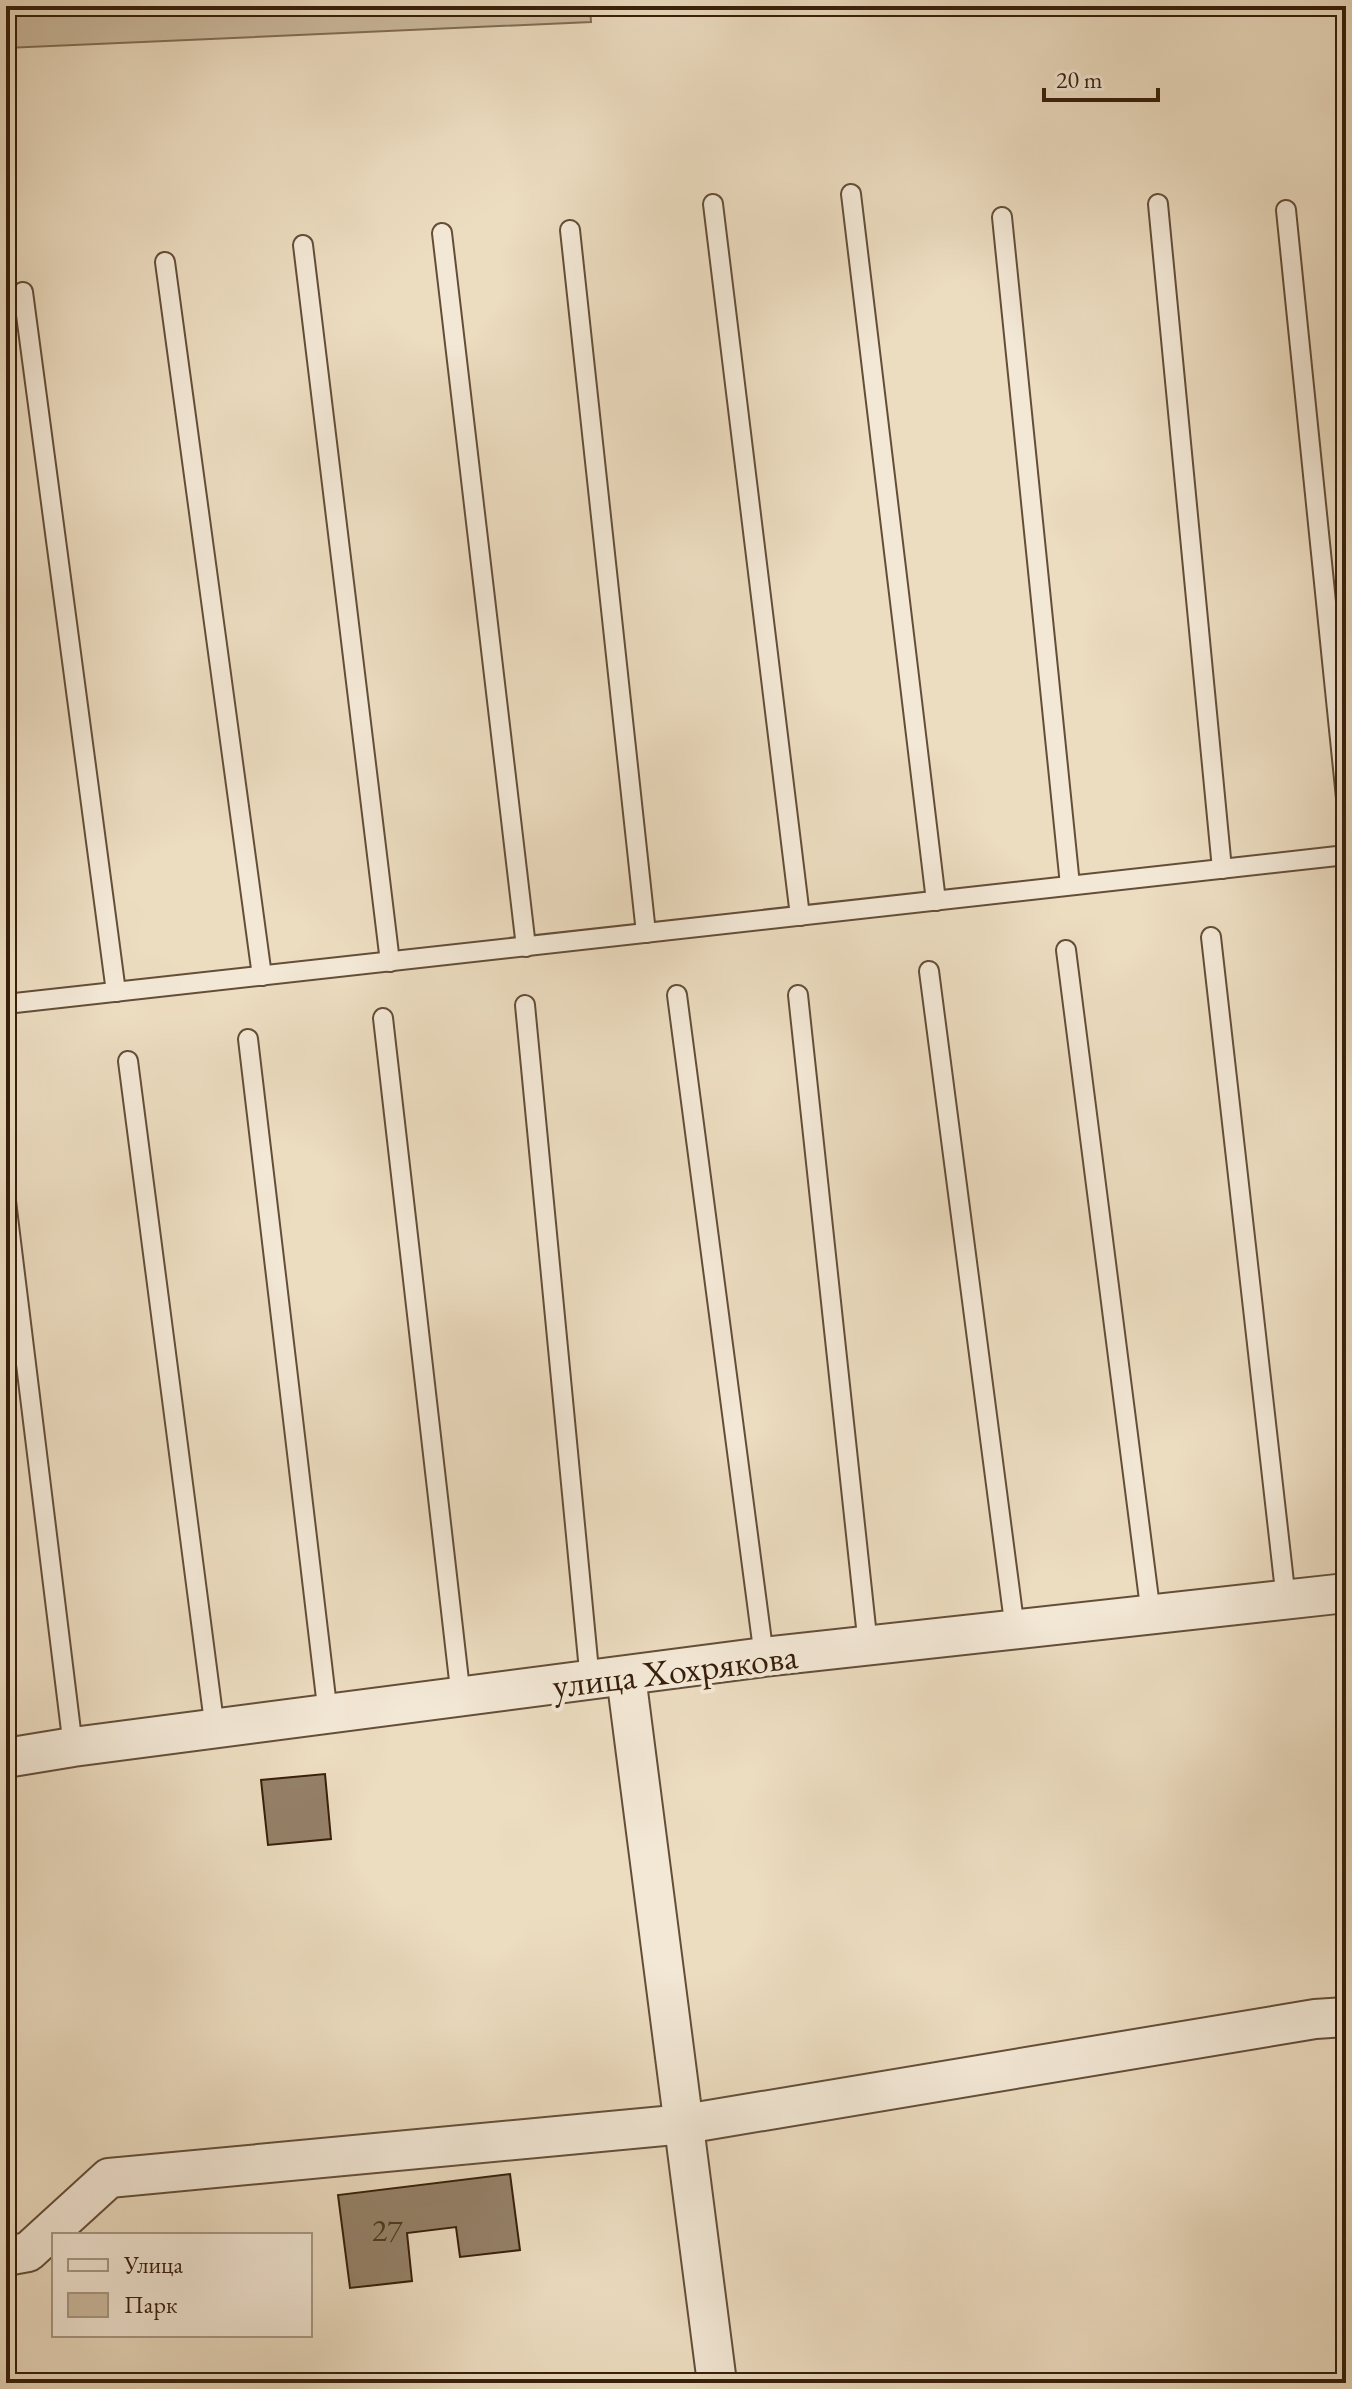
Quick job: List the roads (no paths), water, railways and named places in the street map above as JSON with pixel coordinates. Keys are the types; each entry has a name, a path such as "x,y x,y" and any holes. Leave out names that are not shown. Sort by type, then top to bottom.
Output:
{"street":[{"name":"улица Хохрякова","path":"6,1758 764,1657 1346,1593"},
{"path":"608,1679 685,2124 717,2383"},
{"path":"6,2256 28,2252 109,2178 685,2124 1315,2019 1346,2017"}],"lane":[{"path":"851,194 936,901"},
{"path":"713,204 800,916"},
{"path":"1158,204 1222,869"},
{"path":"1286,210 1346,798"},
{"path":"1002,217 1070,885"},
{"path":"570,230 646,933"},
{"path":"442,233 526,947"},
{"path":"303,245 390,962"},
{"path":"165,262 262,976"},
{"path":"23,292 116,992"},
{"path":"6,1004 1346,855"},
{"path":"1211,937 1286,1600"},
{"path":"1066,950 1151,1615"},
{"path":"929,971 1015,1630"},
{"path":"677,995 764,1657"},
{"path":"798,995 868,1646"},
{"path":"525,1005 608,1679"},
{"path":"383,1018 461,1698"},
{"path":"248,1039 328,1715"},
{"path":"128,1061 215,1730"},
{"path":"6,1201 73,1747"}]}
